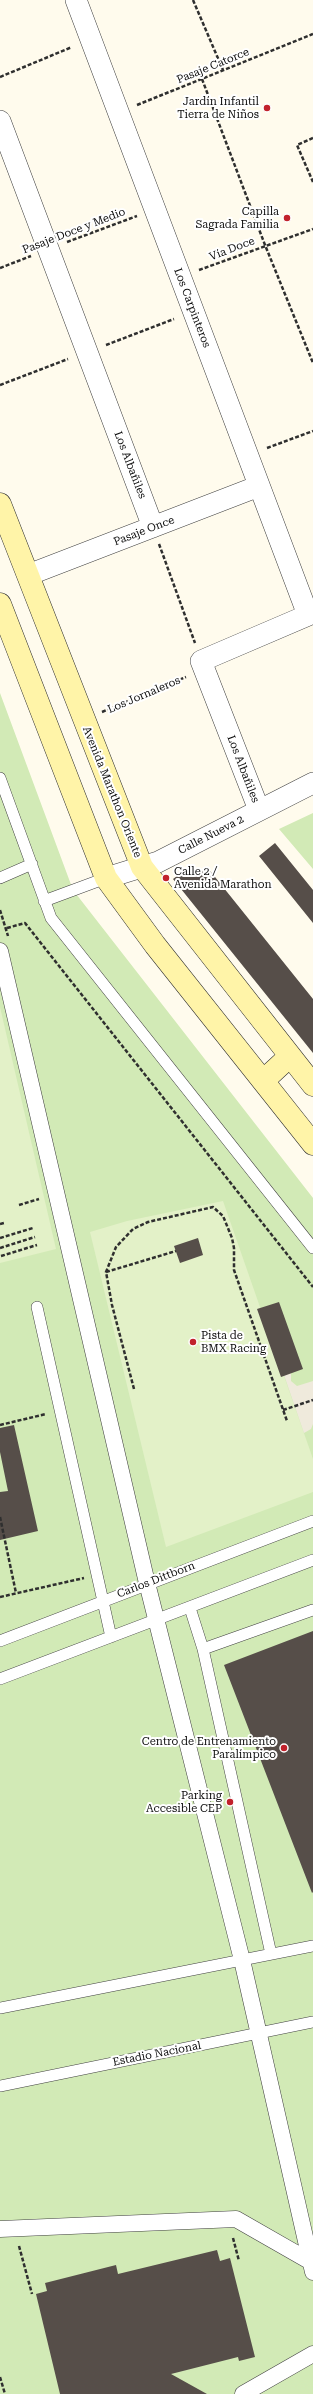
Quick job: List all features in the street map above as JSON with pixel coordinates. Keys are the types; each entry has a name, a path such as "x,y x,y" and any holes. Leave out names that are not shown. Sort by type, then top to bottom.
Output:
{"main road":[{"name":"Avenida Marathon Oriente","path":"0,504 83,720 142,867 313,1085"},
{"path":"0,604 106,878 155,945 313,1144"},
{"path":"263,1081 290,1056"}],"street":[{"name":"Los Carpinteros","path":"76,0 259,486 310,614"},
{"name":"Los Albañiles","path":"0,121 153,527"},
{"name":"Pasaje Once","path":"28,575 259,486"},
{"path":"203,665 310,614"},
{"name":"Los Albañiles","path":"203,665 258,810"},
{"name":"Calle Nueva 2","path":"106,878 158,862 313,783"},
{"path":"0,951 147,1584 242,1960 312,2265"},
{"path":"7,2229 236,2219 312,2265"},
{"path":"243,2394 313,2354"}],"lane":[{"path":"0,778 51,918 313,1248"},
{"path":"0,878 32,864"},
{"path":"44,901 106,878"},
{"path":"36,1306 104,1600 111,1637"},
{"name":"Carlos Dittborn","path":"0,1641 313,1521"},
{"path":"0,1679 313,1560"},
{"path":"190,1608 203,1649 271,1954"},
{"path":"203,1649 313,1610"},
{"path":"0,2008 313,1946"},
{"name":"Estadio Nacional","path":"0,2086 313,2022"}],"path":[{"path":"193,0 223,70"},
{"name":"Pasaje Catorce","path":"118,112 313,34"},
{"path":"0,77 91,39"},
{"path":"202,79 265,245 313,362"},
{"path":"313,138 297,145 313,182"},
{"name":"Pasaje Doce y Medio","path":"0,268 155,209"},
{"name":"Vía Doce","path":"180,277 313,228"},
{"path":"248,455 313,431"},
{"path":"153,527 203,665"},
{"name":"Los Jornaleros","path":"83,720 203,665"},
{"path":"7,928 24,923 313,1287"},
{"path":"19,1205 42,1198 44,1203"},
{"path":"134,1389 112,1305 106,1272 116,1247 133,1229 148,1222 206,1208 219,1210 223,1216 234,1248 234,1270 287,1421"},
{"path":"0,1224 4,1223"},
{"path":"0,1238 33,1228"},
{"path":"0,1248 35,1237"},
{"path":"0,1256 37,1245"},
{"path":"106,1272 176,1251"},
{"path":"283,1410 313,1400"},
{"path":"0,1425 60,1411"},
{"path":"0,1518 16,1593"},
{"path":"0,1597 98,1575"},
{"path":"7,2229 32,2294"},
{"path":"233,2236 239,2261"},
{"path":"0,2377 5,2394"}],"green space":[{"path":"0,693 73,890 313,1198 313,2394 0,2394"},
{"path":"313,813 313,869 279,829"},
{"path":"0,1007 56,1249 0,1263"},
{"name":"Pista de BMX Racing","path":"223,1201 313,1459 313,1492 166,1547 90,1232 127,1221"}],"shaded area":[{"path":"291,1373 291,1381 297,1386 313,1381 313,1424 311,1429 304,1433 284,1375"}],"building":[{"path":"275,843 313,890 313,923 259,856"},
{"path":"207,867 313,999 313,1053 173,879 188,868 195,877"},
{"path":"198,1238 203,1255 180,1263 174,1246"},
{"path":"279,1302 303,1369 281,1377 257,1309"},
{"path":"14,1425 38,1531 0,1540 0,1492 8,1491 0,1452 0,1428"},
{"name":"Centro de Entrenamiento Paralímpico","path":"313,1631 313,1892 312,1893 224,1665"},
{"path":"217,2250 220,2261 230,2258 255,2357 239,2361 238,2357 171,2374 207,2394 60,2394 36,2294 47,2291 45,2283 116,2265 118,2274"}],"place":[{"name":"Jardín Infantil Tierra de Niños","path":"267,108"},
{"name":"Capilla Sagrada Familia","path":"287,218"},
{"name":"Calle 2 / Avenida Marathon","path":"166,878"},
{"name":"Pista de BMX Racing","path":"193,1342"},
{"name":"Centro de Entrenamiento Paralímpico","path":"284,1748"},
{"name":"Parking Accesible CEP","path":"230,1802"}]}
